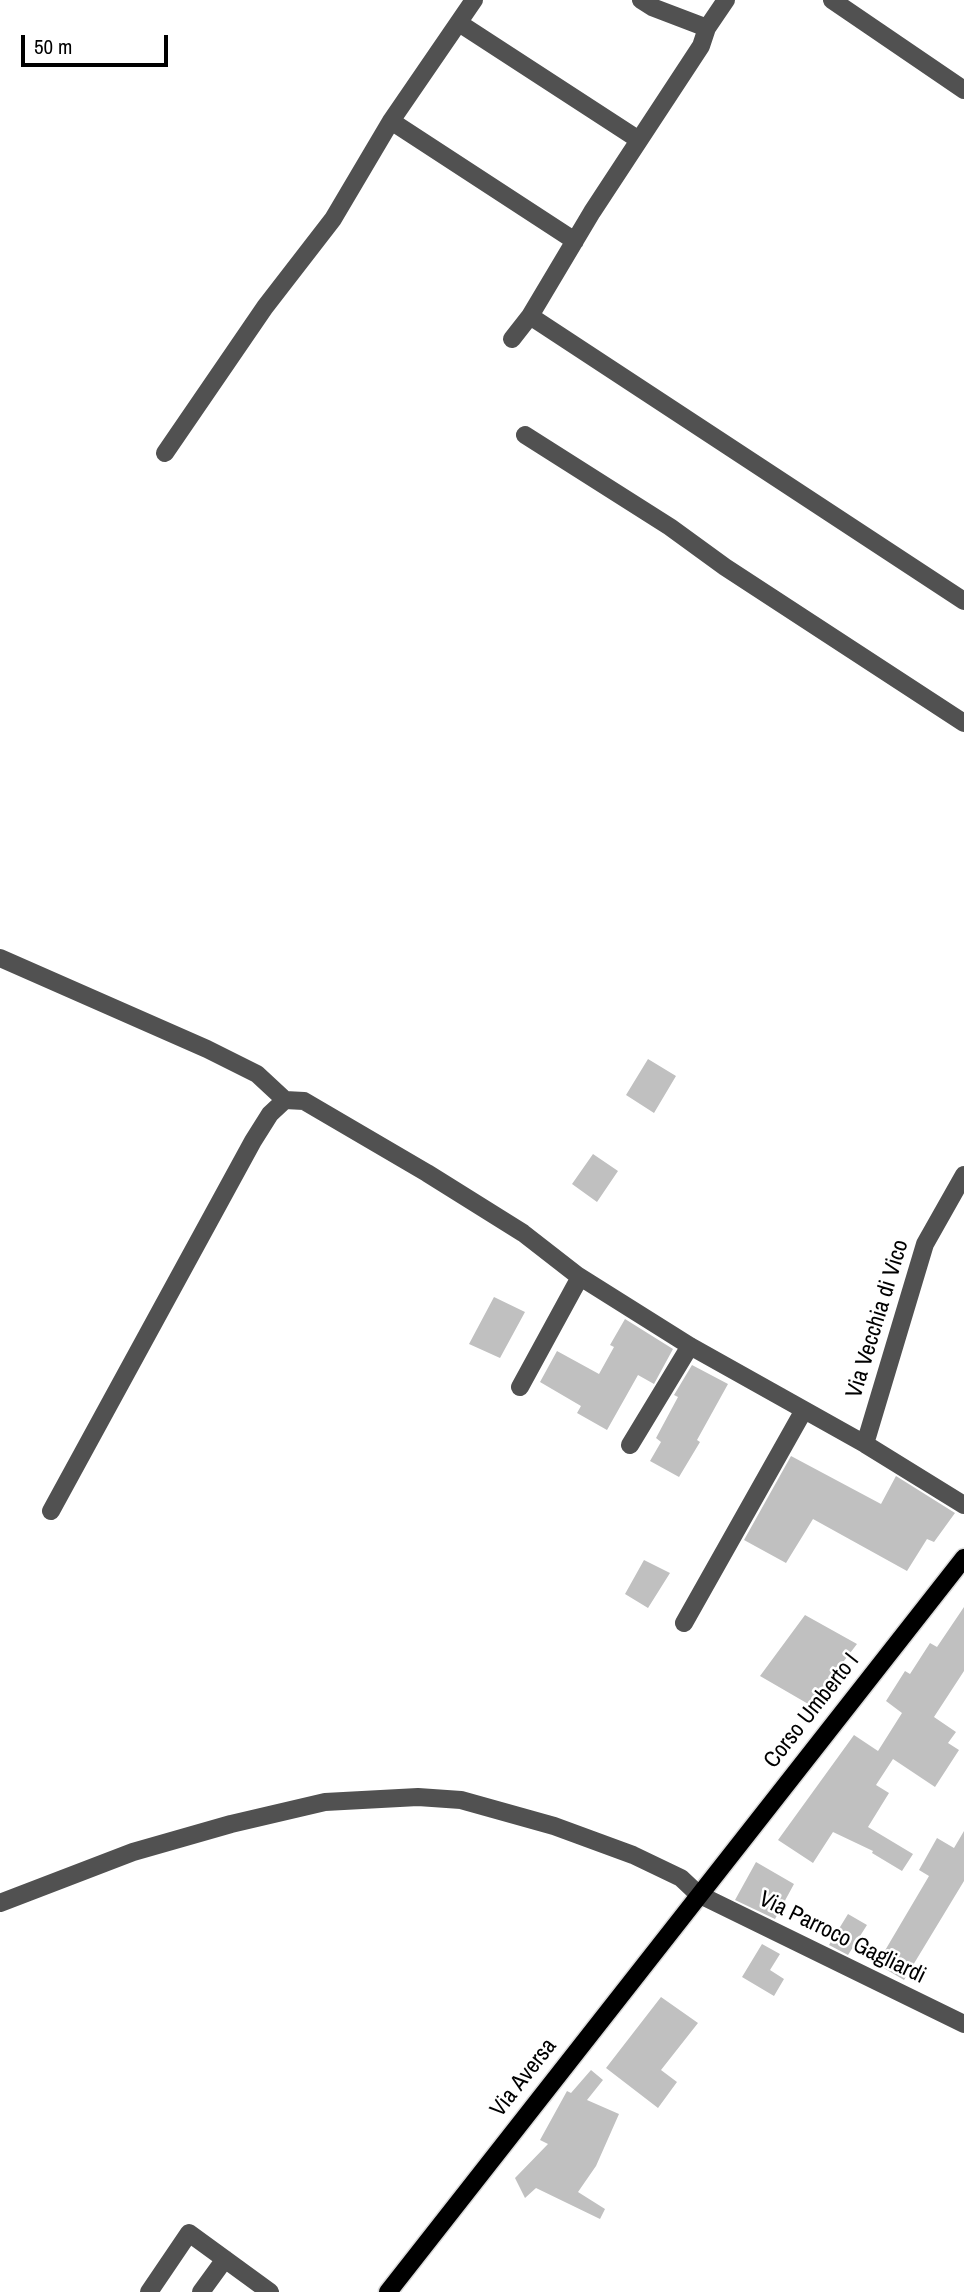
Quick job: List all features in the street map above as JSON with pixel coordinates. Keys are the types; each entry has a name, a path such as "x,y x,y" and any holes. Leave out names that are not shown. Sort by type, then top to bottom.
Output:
{"main road":[{"name":"Corso Umberto I","path":"698,1894 964,1558"},
{"name":"Via Aversa","path":"388,2292 698,1894"}],"street":[{"path":"166,453 265,307 333,219 391,121 474,0"},
{"path":"641,0 652,7 707,28"},
{"path":"512,339 530,316 575,241 701,46 707,28 726,0"},
{"path":"832,0 964,90"},
{"path":"459,23 639,140"},
{"path":"391,121 575,241"},
{"path":"530,316 964,601"},
{"path":"525,435 670,527 725,567 964,723"},
{"path":"0,958 208,1049 257,1074 285,1100 304,1101 427,1173 523,1233 580,1277 690,1346 865,1444 964,1505"},
{"path":"51,1511 253,1141 270,1114 285,1100"},
{"name":"Via Vecchia di Vico","path":"865,1444 925,1244 964,1175"},
{"path":"520,1387 580,1277"},
{"path":"630,1445 690,1346"},
{"path":"684,1623 804,1410"},
{"name":"Via Parroco Gagliardi","path":"0,1903 133,1852 231,1824 325,1802 418,1797 461,1800 554,1826 633,1855 681,1878 698,1894 964,2024"},
{"path":"149,2292 188,2233 225,2259 259,2289"},
{"path":"201,2292 225,2259"}],"building":[{"path":"648,1059 676,1076 654,1113 626,1095"},
{"path":"593,1154 618,1171 597,1202 572,1184"},
{"path":"494,1297 525,1312 500,1358 469,1344"},
{"path":"625,1319 673,1349 654,1384 638,1375 607,1430 577,1413 581,1406 540,1382 557,1351 599,1374 614,1347 610,1345"},
{"path":"692,1365 728,1384 697,1440 700,1442 679,1477 650,1461 661,1442 656,1438 678,1397 674,1395"},
{"path":"791,1456 881,1504 896,1476 955,1513 934,1542 927,1539 907,1571 813,1519 786,1563 744,1540"},
{"path":"644,1560 670,1573 648,1608 625,1594"},
{"path":"964,1607 964,1671 934,1717 956,1732 948,1743 959,1750 935,1787 893,1759 876,1785 889,1793 868,1827 913,1854 902,1871 872,1853 873,1851 833,1832 813,1863 778,1840 854,1735 878,1751 902,1713 886,1701 905,1671 910,1674 930,1643 937,1647"},
{"path":"805,1615 857,1644 810,1705 760,1676"},
{"path":"964,1831 964,1881 904,1980 877,1964 929,1876 919,1870 937,1838 954,1848"},
{"path":"756,1862 794,1884 775,1919 735,1900"},
{"path":"848,1914 867,1925 848,1955 829,1945"},
{"path":"762,1944 780,1954 770,1970 784,1979 774,1996 742,1977"},
{"path":"661,1997 698,2023 661,2070 677,2082 658,2108 606,2068"},
{"path":"591,2070 603,2080 587,2100 619,2114 596,2166 578,2192 605,2209 600,2219 536,2188 525,2198 515,2178 548,2144 540,2140 567,2091 571,2093"}]}
